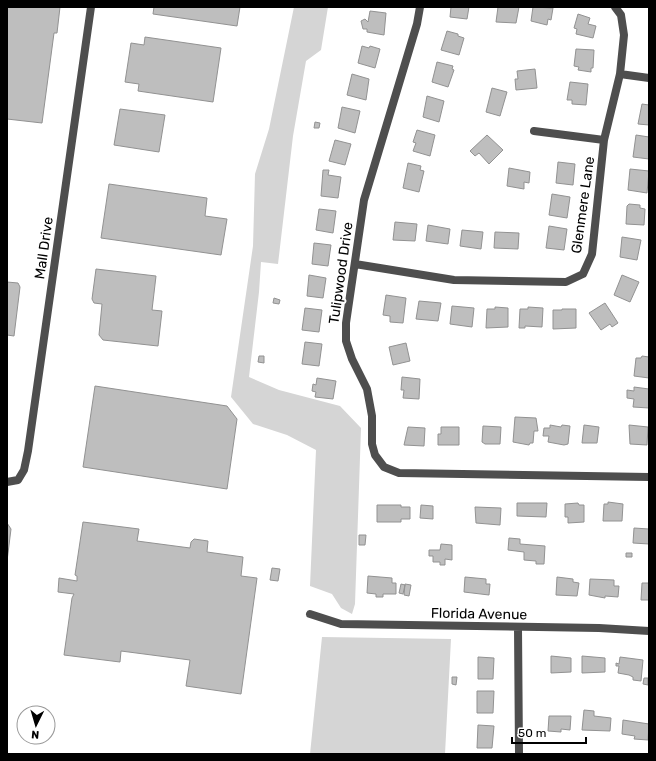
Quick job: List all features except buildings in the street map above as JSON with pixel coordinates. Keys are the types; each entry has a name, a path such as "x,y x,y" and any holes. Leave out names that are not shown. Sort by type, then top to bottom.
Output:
{"street":[{"name":"Mall Drive","path":"7,482 18,480 24,470 28,451 91,7"},
{"name":"Tulipwood Drive","path":"420,7 417,24 364,200 346,323 346,341 352,359 367,389 372,416 372,444 375,455 384,467 399,473 649,477"},
{"name":"Glenmere Lane","path":"355,264 454,280 566,282 583,274 592,254 604,140 620,74 624,35 620,15 615,7"},
{"path":"620,74 649,78"},
{"path":"534,131 604,140"},
{"name":"Florida Avenue","path":"310,614 341,624 518,628 599,628 649,631"},
{"path":"518,628 519,754"}],"shaded area":[{"path":"294,7 328,7 321,50 306,61 293,136 278,264 261,262 249,377 279,390 340,406 361,428 355,604 352,614 341,608 332,594 310,586 316,450 287,435 253,424 231,397 253,246 255,174 269,129"},
{"path":"322,637 451,639 445,754 310,754"}]}
